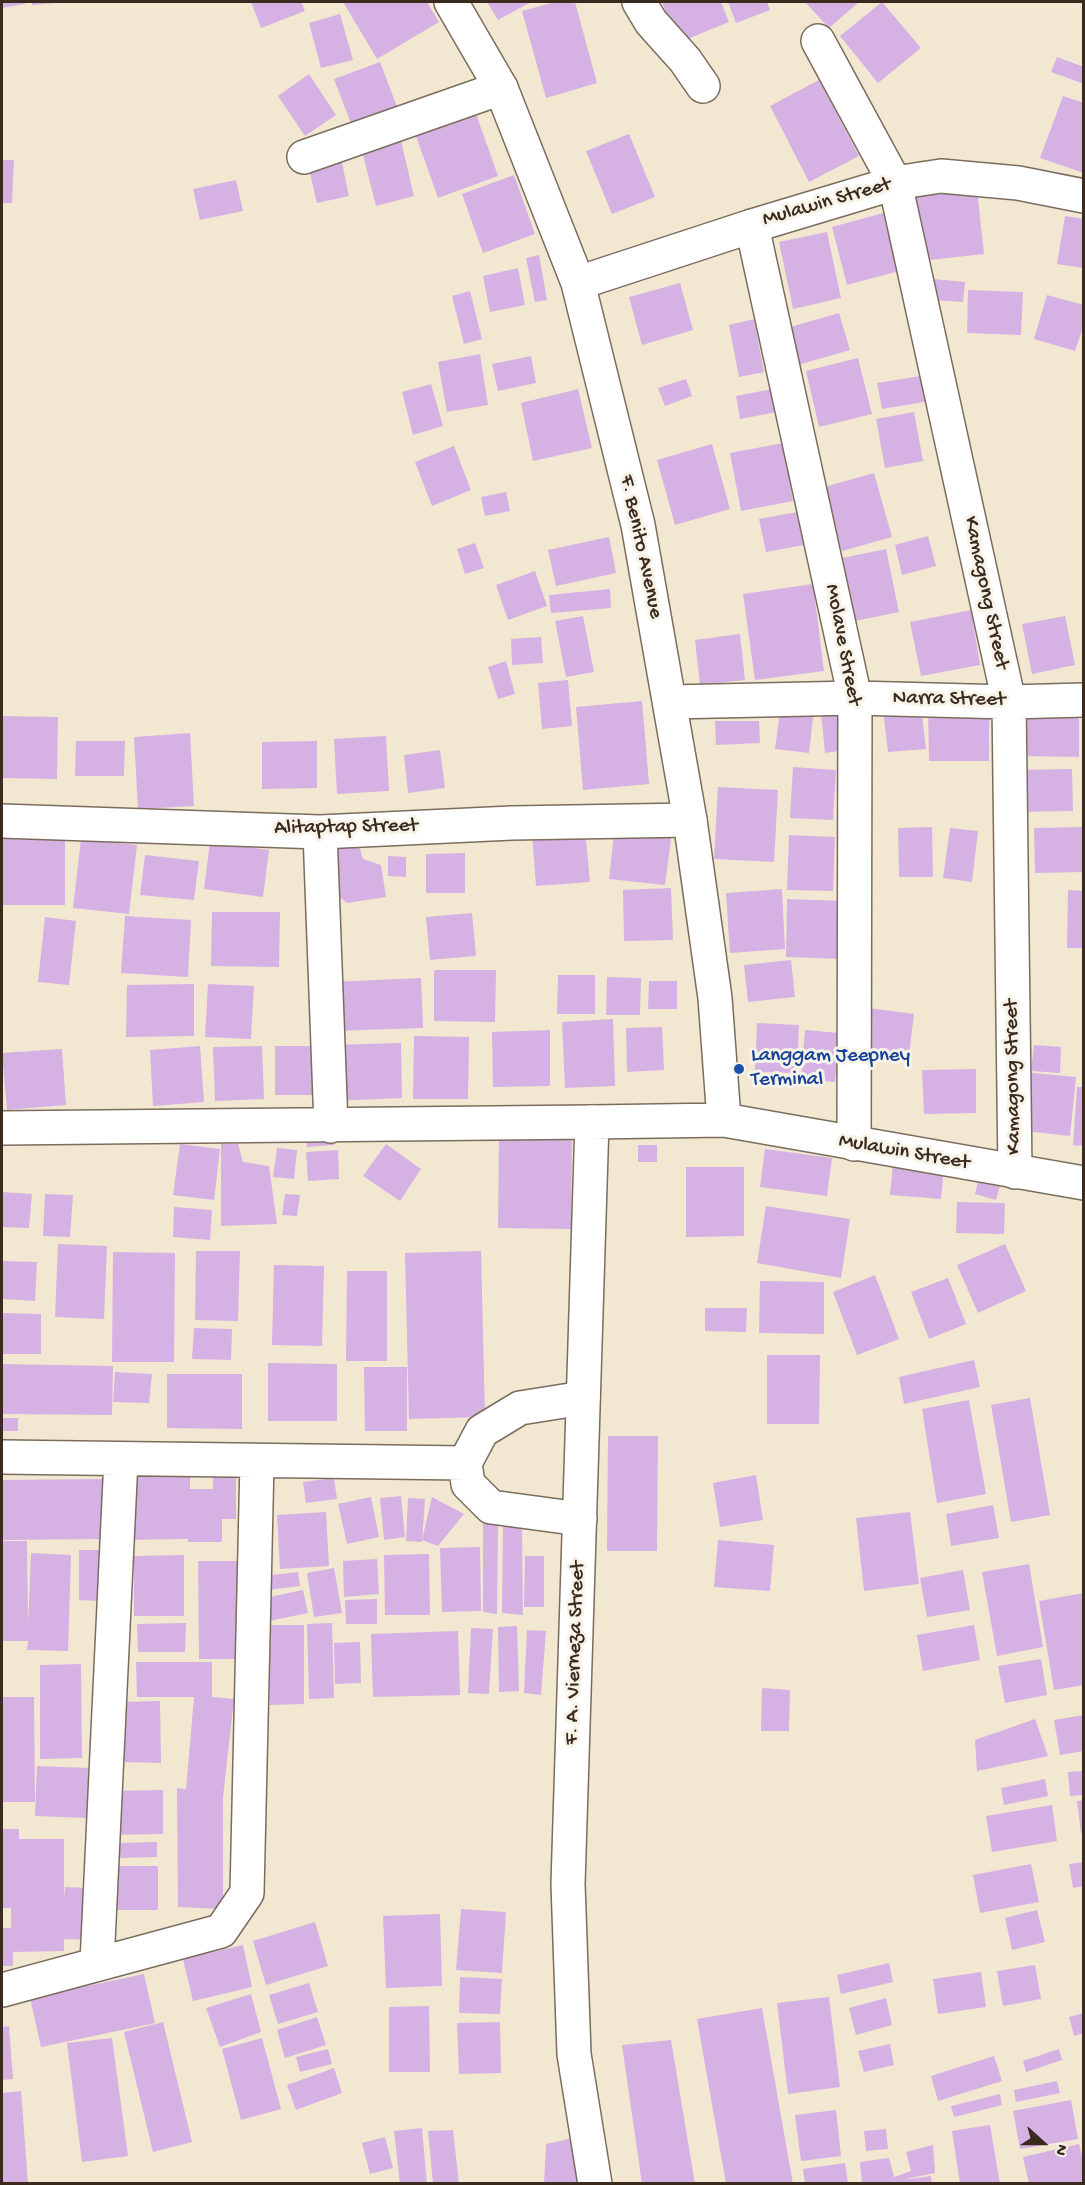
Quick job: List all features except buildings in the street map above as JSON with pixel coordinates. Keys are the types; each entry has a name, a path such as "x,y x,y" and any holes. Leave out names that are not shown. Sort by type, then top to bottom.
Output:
{"street":[{"name":"F. Benito Avenue","path":"451,2 501,88 578,283 638,525 690,820 715,998 724,1120"},
{"path":"639,2 651,22 685,60 703,86"},
{"name":"Kamagong Street","path":"818,41 895,183 1009,702 1015,1173"},
{"path":"304,157 501,88"},
{"name":"Mulawin Street","path":"578,283 752,225 895,183 941,176 1018,183 1083,196"},
{"name":"Molave Street","path":"752,225 855,698 854,1144"},
{"name":"Narra Street","path":"670,702 855,698 1009,702 1083,700"},
{"name":"Alitaptap Street","path":"2,821 320,832 690,820"},
{"path":"320,832 331,1126"},
{"name":"Mulawin Street","path":"2,1128 724,1120 1015,1173 1083,1183"},
{"name":"F. A. Vierneza Street","path":"592,1122 568,1884 574,2054 595,2184"},
{"path":"580,1519 491,1507 468,1484 465,1463 482,1431 520,1408 583,1398"},
{"path":"2,1457 465,1463"},
{"path":"97,1963 121,1459"},
{"path":"2,1990 220,1931 246,1893 257,1462"}],"place":[{"name":"Langgam Jeepney Terminal","path":"739,1069"}]}
